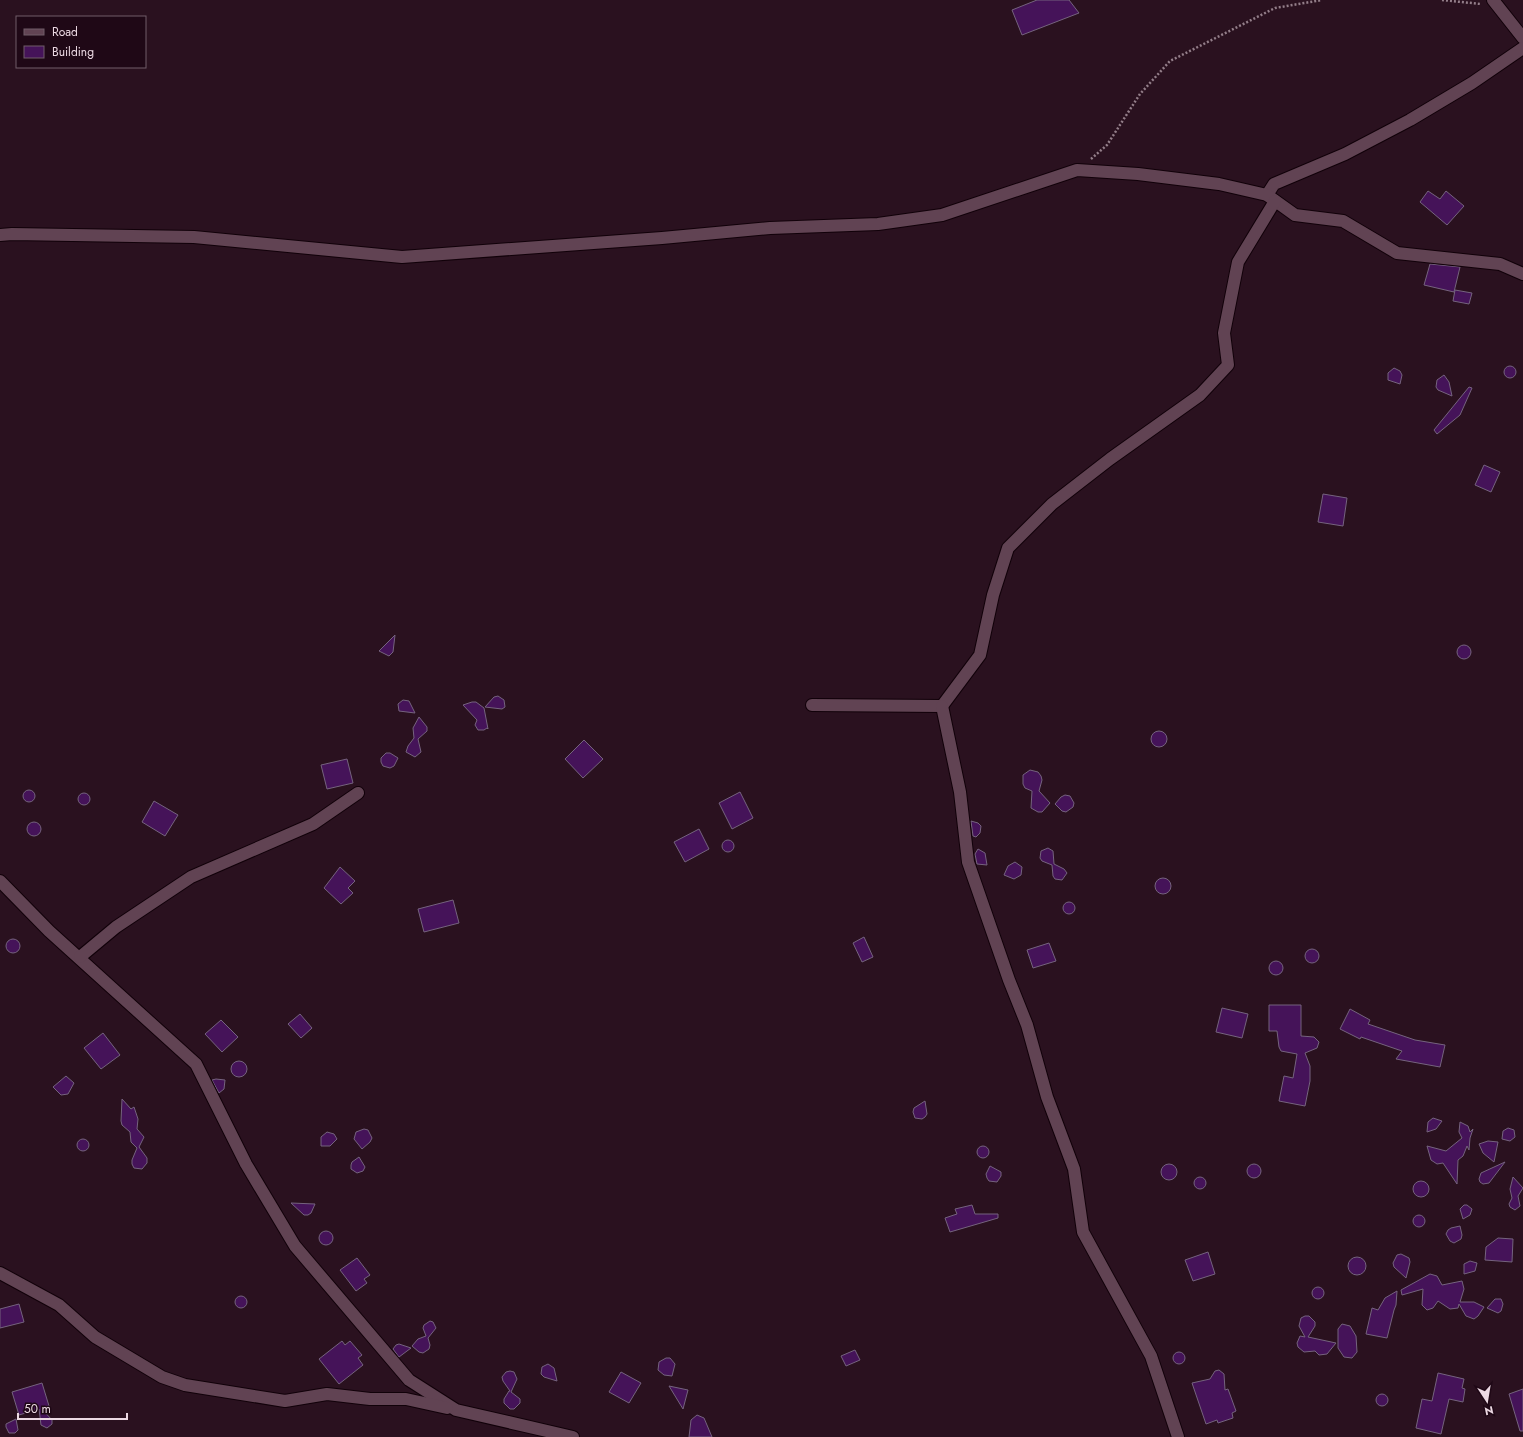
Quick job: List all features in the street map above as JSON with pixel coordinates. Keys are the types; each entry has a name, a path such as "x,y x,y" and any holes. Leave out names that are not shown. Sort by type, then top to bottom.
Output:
{"street":[{"path":"1495,3 1523,38"},
{"path":"1178,1437 1152,1356 1083,1232 1074,1169 1047,1097 1027,1025 1009,980 968,862 960,792 942,706 980,655 993,596 1008,548 1052,504 1110,459 1200,395 1228,365 1224,333 1238,262 1271,198 1274,184 1345,154 1410,120 1472,83 1523,48"},
{"path":"0,235 194,237 402,257 662,238 770,228 878,224 942,215 1077,170 1138,174 1219,184 1271,198 1295,215 1343,221 1397,252 1500,264 1523,274"},
{"path":"812,705 942,706"},
{"path":"80,957 116,927 191,877 313,824 358,793"},
{"path":"0,881 49,931 80,957 196,1064 246,1164 295,1246 409,1380 456,1410"},
{"path":"0,1273 59,1305 95,1337 162,1377 185,1385 285,1401 327,1394 370,1398 406,1399 573,1437"}],"path":[{"path":"1077,170 1107,146 1140,94 1170,61 1275,8 1322,0"},
{"path":"1442,0 1495,3"}],"building":[{"path":"1037,0 1069,0 1079,13 1022,35 1012,10"},
{"path":"1428,191 1440,199 1446,191 1464,206 1447,225 1420,202"},
{"path":"1430,264 1460,267 1454,292 1424,285"},
{"path":"1455,290 1472,293 1469,304 1453,301"},
{"path":"1510,366 1514,368 1516,372 1514,376 1510,378 1506,376 1504,372 1506,368"},
{"path":"1394,368 1400,371 1402,375 1400,384 1388,380 1388,373"},
{"path":"1444,375 1449,382 1452,396 1438,390 1436,387 1437,380"},
{"path":"1469,387 1472,388 1460,415 1437,434 1434,430"},
{"path":"1484,465 1500,472 1491,492 1475,485"},
{"path":"1323,494 1347,498 1343,526 1318,522"},
{"path":"395,635 393,652 389,656 379,651"},
{"path":"1464,645 1469,647 1471,652 1469,657 1464,659 1459,657 1457,652 1459,647"},
{"path":"498,696 504,700 505,707 502,709 485,707 494,697"},
{"path":"403,700 409,701 415,713 399,711 398,704"},
{"path":"476,702 484,708 488,729 478,730 475,725 477,720 463,705"},
{"path":"419,717 427,727 427,731 418,739 421,752 415,757 406,752 408,746 414,738 413,728"},
{"path":"1159,731 1165,733 1167,739 1165,745 1159,747 1153,745 1151,739 1153,733"},
{"path":"584,740 603,759 583,778 565,759"},
{"path":"386,753 390,753 398,758 394,766 390,768 383,766 381,762 381,758"},
{"path":"347,759 353,783 327,789 321,765"},
{"path":"1030,770 1038,772 1041,776 1042,780 1039,791 1050,803 1042,812 1038,812 1031,808 1032,791 1025,788 1023,784 1023,775"},
{"path":"27,790 31,790 35,796 31,802 27,802 23,798 23,794"},
{"path":"740,792 753,818 732,829 719,803"},
{"path":"82,793 86,793 90,799 86,805 82,805 78,801 78,797"},
{"path":"1065,795 1070,796 1074,803 1073,807 1066,812 1062,811 1055,804"},
{"path":"154,801 178,815 165,836 142,822"},
{"path":"971,821 978,823 981,826 980,833 976,837 973,836"},
{"path":"34,822 39,824 41,829 39,834 34,836 29,834 27,829 29,824"},
{"path":"699,829 709,849 685,862 674,842"},
{"path":"728,840 732,842 734,846 732,850 728,852 724,850 722,846 724,842"},
{"path":"1048,848 1053,851 1054,864 1064,869 1067,873 1062,880 1055,879 1053,876 1052,865 1042,861 1040,858 1041,851"},
{"path":"978,849 985,853 987,865 977,864 975,854"},
{"path":"1015,862 1022,867 1021,875 1014,879 1004,875 1008,866"},
{"path":"340,867 355,881 348,888 353,893 341,904 324,888"},
{"path":"1163,878 1170,883 1171,886 1166,893 1163,894 1156,889 1155,886 1160,879"},
{"path":"453,900 459,923 424,932 418,909"},
{"path":"1067,902 1071,902 1075,908 1071,914 1067,914 1063,910 1063,906"},
{"path":"864,937 873,957 862,962 853,943"},
{"path":"10,939 16,939 20,943 20,949 16,953 10,953 6,949 6,943"},
{"path":"1049,943 1056,961 1033,968 1027,950"},
{"path":"1309,949 1315,949 1319,953 1319,959 1315,963 1309,963 1305,959 1305,953"},
{"path":"1276,961 1281,963 1283,968 1281,973 1276,975 1271,973 1269,968 1271,963"},
{"path":"1269,1005 1301,1005 1301,1036 1314,1037 1319,1042 1317,1048 1305,1053 1310,1066 1310,1081 1305,1106 1279,1101 1284,1076 1293,1078 1297,1054 1281,1051 1277,1031 1269,1031"},
{"path":"1222,1008 1248,1014 1242,1038 1216,1032"},
{"path":"1350,1009 1370,1020 1368,1024 1415,1040 1445,1045 1440,1067 1396,1059 1402,1051 1361,1037 1360,1039 1340,1029"},
{"path":"300,1014 312,1028 301,1038 288,1024"},
{"path":"221,1020 238,1037 222,1052 205,1034"},
{"path":"103,1033 120,1055 101,1069 84,1048"},
{"path":"239,1061 246,1066 247,1069 242,1076 239,1077 232,1072 231,1069 236,1062"},
{"path":"66,1076 74,1083 68,1094 61,1095 53,1087"},
{"path":"212,1080 225,1080 224,1089 219,1093"},
{"path":"122,1099 131,1109 134,1107 138,1119 137,1129 144,1137 139,1147 147,1158 147,1163 142,1169 134,1168 132,1164 137,1148 131,1142 130,1132 122,1125"},
{"path":"925,1101 927,1114 922,1119 915,1118 913,1112 914,1108"},
{"path":"1433,1118 1442,1121 1436,1129 1427,1132 1428,1122"},
{"path":"1460,1122 1468,1126 1470,1132 1473,1129 1470,1138 1469,1150 1467,1146 1463,1156 1458,1160 1457,1184 1443,1163 1437,1164 1431,1160 1427,1146 1446,1151 1462,1138 1459,1132"},
{"path":"1508,1128 1514,1130 1515,1137 1510,1141 1502,1139 1503,1131"},
{"path":"364,1129 368,1130 372,1138 370,1142 362,1149 354,1139 356,1132"},
{"path":"327,1132 334,1134 337,1139 330,1146 321,1146 321,1137"},
{"path":"83,1139 87,1141 89,1145 87,1149 83,1151 79,1149 77,1145 79,1141"},
{"path":"1488,1141 1498,1142 1494,1162 1483,1153 1479,1144"},
{"path":"983,1146 987,1148 989,1152 987,1156 983,1158 979,1156 977,1152 979,1148"},
{"path":"359,1157 365,1167 363,1171 357,1173 351,1169 351,1165 352,1162"},
{"path":"1505,1162 1489,1183 1483,1184 1480,1182 1479,1179 1481,1173"},
{"path":"1169,1164 1176,1169 1177,1172 1172,1179 1169,1180 1162,1175 1161,1172 1166,1165"},
{"path":"1254,1164 1259,1166 1261,1171 1259,1176 1254,1178 1249,1176 1247,1171 1249,1166"},
{"path":"990,1166 1001,1172 1001,1176 997,1182 989,1181 987,1178 986,1174"},
{"path":"1198,1177 1202,1177 1206,1183 1202,1189 1198,1189 1194,1185 1194,1181"},
{"path":"1513,1177 1523,1188 1518,1196 1520,1206 1515,1210 1510,1207 1509,1204 1512,1198 1510,1189"},
{"path":"1418,1181 1424,1181 1429,1186 1427,1195 1424,1197 1418,1197 1413,1192 1413,1186"},
{"path":"291,1203 315,1204 311,1213 304,1215"},
{"path":"972,1205 975,1214 998,1214 998,1218 950,1232 945,1218 957,1214 955,1209"},
{"path":"1464,1205 1467,1205 1472,1209 1470,1215 1463,1219 1460,1209"},
{"path":"1417,1215 1421,1215 1425,1221 1421,1227 1417,1227 1413,1223 1413,1219"},
{"path":"1460,1226 1462,1235 1461,1239 1454,1243 1450,1241 1446,1234 1448,1230"},
{"path":"326,1231 331,1233 333,1238 331,1243 326,1245 321,1243 319,1238 321,1233"},
{"path":"1498,1238 1513,1239 1512,1262 1485,1260 1486,1247"},
{"path":"1208,1252 1215,1274 1193,1281 1185,1260"},
{"path":"1401,1254 1409,1258 1410,1262 1406,1278 1394,1267 1393,1263 1397,1255"},
{"path":"1357,1257 1363,1260 1366,1266 1363,1272 1357,1275 1351,1272 1348,1266 1351,1260"},
{"path":"357,1258 370,1275 364,1279 367,1283 356,1291 340,1270"},
{"path":"1470,1261 1477,1263 1475,1271 1464,1274 1464,1264"},
{"path":"1430,1274 1437,1276 1442,1285 1462,1281 1464,1289 1460,1302 1474,1302 1484,1307 1478,1316 1474,1319 1466,1316 1459,1304 1458,1308 1450,1309 1438,1301 1433,1308 1427,1310 1422,1305 1423,1289 1402,1295 1401,1290"},
{"path":"1316,1287 1320,1287 1324,1293 1320,1299 1316,1299 1312,1295 1312,1291"},
{"path":"1397,1291 1396,1305 1387,1338 1366,1334 1372,1308 1378,1310 1385,1298"},
{"path":"241,1296 245,1298 247,1302 245,1306 241,1308 237,1306 235,1302 237,1298"},
{"path":"1495,1299 1501,1299 1503,1304 1501,1311 1498,1313 1487,1308"},
{"path":"19,1304 24,1322 0,1328 0,1309"},
{"path":"1309,1316 1315,1322 1315,1326 1308,1337 1336,1343 1327,1354 1319,1355 1315,1351 1304,1352 1298,1347 1297,1343 1300,1336 1305,1337 1299,1326 1301,1318"},
{"path":"430,1321 433,1322 436,1328 428,1338 430,1345 429,1349 423,1353 419,1352 412,1346 418,1339 426,1336 423,1328 424,1325"},
{"path":"1342,1324 1350,1326 1356,1336 1357,1352 1352,1358 1344,1357 1338,1348 1338,1329"},
{"path":"342,1341 345,1345 350,1341 362,1355 358,1358 363,1365 339,1384 319,1359"},
{"path":"399,1344 411,1348 399,1357 393,1349"},
{"path":"855,1350 860,1360 846,1366 841,1356"},
{"path":"1179,1352 1183,1354 1185,1358 1183,1362 1179,1364 1175,1362 1173,1358 1175,1354"},
{"path":"666,1358 670,1358 675,1364 672,1376 664,1375 658,1370 659,1362"},
{"path":"548,1364 554,1368 557,1381 544,1377 541,1374 542,1367"},
{"path":"1219,1370 1224,1374 1225,1390 1228,1389 1236,1411 1232,1413 1233,1418 1218,1423 1217,1420 1206,1424 1192,1383 1210,1379 1215,1371"},
{"path":"506,1372 514,1372 517,1379 511,1392 520,1399 520,1403 514,1409 510,1409 504,1403 504,1399 510,1391 502,1377"},
{"path":"621,1372 641,1383 629,1403 609,1392"},
{"path":"1438,1373 1464,1379 1462,1388 1465,1389 1463,1402 1449,1399 1441,1434 1416,1428 1422,1399 1432,1401"},
{"path":"42,1383 49,1406 41,1408 52,1420 52,1424 47,1428 41,1425 39,1409 19,1415 12,1392"},
{"path":"669,1386 688,1390 683,1409"},
{"path":"1523,1389 1523,1431 1520,1431 1509,1394"},
{"path":"1380,1394 1384,1394 1388,1400 1384,1406 1380,1406 1376,1402 1376,1398"},
{"path":"697,1415 704,1418 712,1437 689,1437 691,1420"},
{"path":"16,1419 18,1430 15,1433 9,1433 6,1424"}]}
